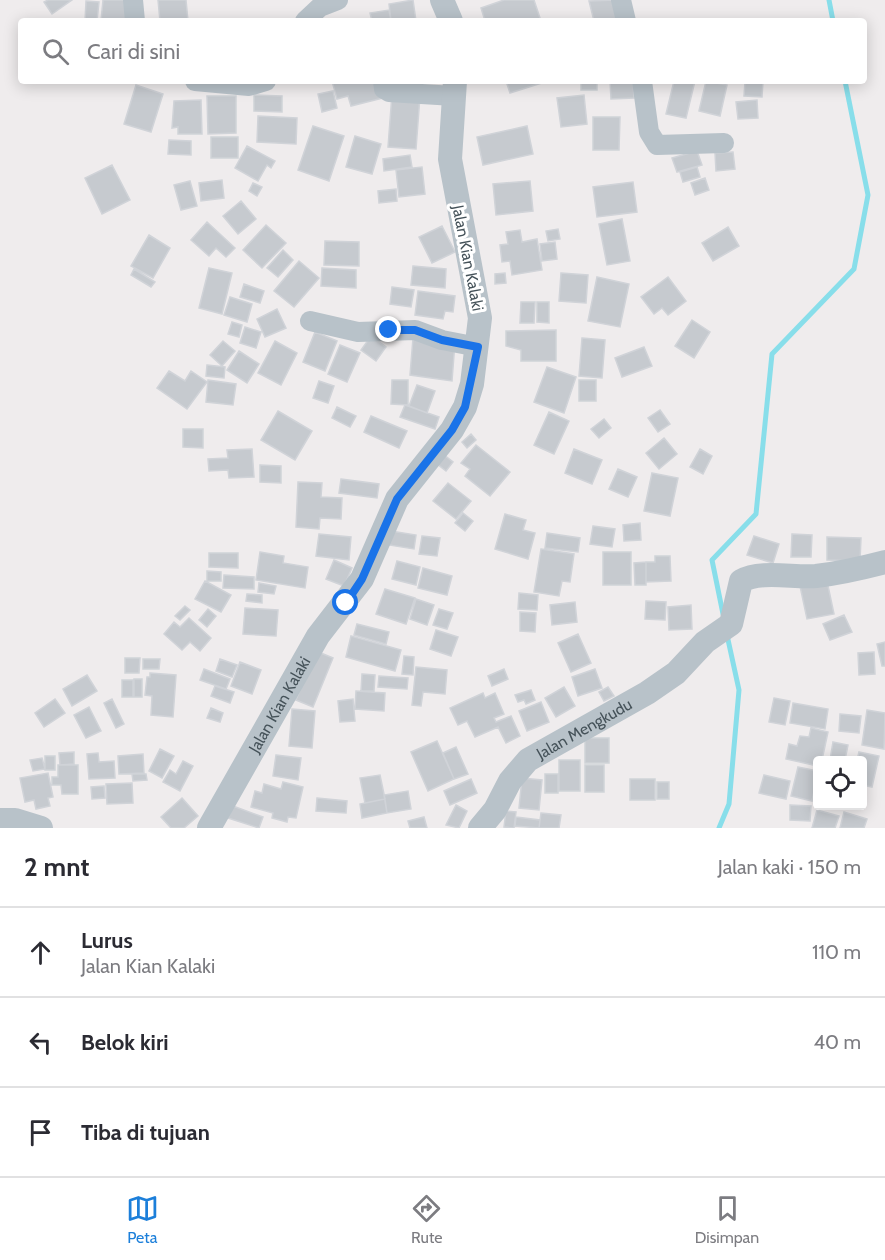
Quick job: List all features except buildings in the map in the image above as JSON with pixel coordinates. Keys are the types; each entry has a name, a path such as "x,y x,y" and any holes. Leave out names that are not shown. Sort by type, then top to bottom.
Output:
{"street":[{"path":"133,0 135,18"},
{"path":"307,18 320,6 338,0"},
{"path":"442,0 450,18"},
{"path":"621,0 625,18"},
{"path":"227,84 249,86 256,84"},
{"path":"383,84 384,89 389,92 455,89"},
{"path":"642,84 649,132 657,145 724,142"},
{"name":"Jalan Kian Kalaki","path":"209,828 318,636 362,579 397,499 452,430 465,407 478,347 480,318 450,159 455,89"},
{"path":"315,319 348,325 419,330 454,338 478,347"},
{"name":"Jalan Mengkudu","path":"480,828 495,810 510,781 528,760 648,693 676,673 705,642 731,624 738,588 748,577 815,576 858,570 885,562"},
{"path":"0,820 15,820 41,828"}],"waterway":[{"path":"829,0 832,18"},
{"path":"723,614 712,560 756,514 772,354 854,269 868,195 846,84"},
{"path":"719,828 729,804 739,690 727,635"}],"route":[{"path":"346,603 362,579 388,513 452,430 465,407 472,384 478,347 442,340 415,330 404,328 389,330"}]}
